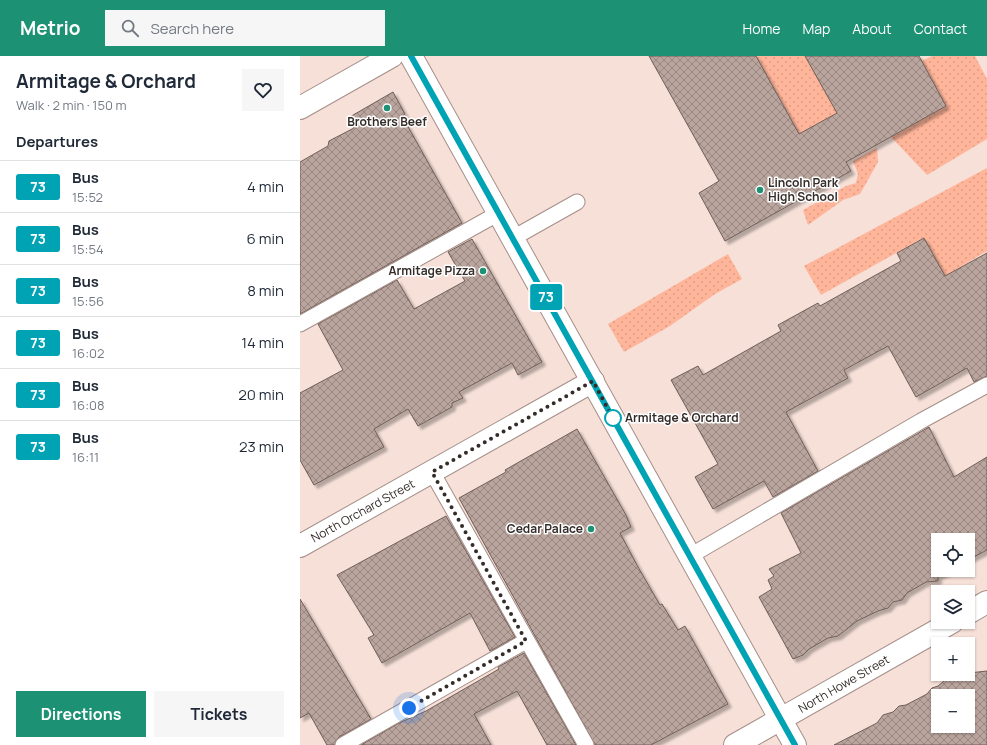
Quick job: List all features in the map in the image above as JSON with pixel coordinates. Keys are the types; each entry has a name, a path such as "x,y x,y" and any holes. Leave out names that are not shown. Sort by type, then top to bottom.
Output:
{"street":[{"path":"300,108 392,56"},
{"path":"411,56 795,745"},
{"name":"North Orchard Street","path":"300,546 593,381"},
{"path":"975,609 987,602"},
{"name":"North Howe Street","path":"735,745 940,629"}],"lane":[{"path":"513,238 577,202"},
{"path":"300,324 499,213"},
{"path":"690,556 921,421 987,385"},
{"path":"432,472 586,745"},
{"path":"343,745 526,641"}],"shaded area":[{"path":"756,56 805,56 837,113 799,134"},
{"path":"932,56 975,56 987,79 987,139 927,175 891,137 946,106 922,61"},
{"path":"877,148 878,162 860,194 843,200 808,225 803,210 846,186 856,183 858,174 853,161"},
{"path":"987,168 987,251 945,276 923,238 821,295 804,266"},
{"path":"728,254 742,279 715,294 670,326 624,352 608,324"}],"building":[{"path":"649,56 756,56 799,134 837,113 805,56 919,56 946,106 846,162 851,171 725,241 699,193 719,181"},
{"path":"393,92 405,114 402,116 462,223 300,314 300,162 328,146 329,141 354,128 348,118"},
{"path":"924,238 945,276 987,253 987,376 974,382 967,368 916,397 888,346 844,370 848,378 786,412 818,471 773,497 764,481 713,509 695,477 718,464 671,380 698,366 703,375 781,331 778,325 818,303 820,306 901,261 897,253"},
{"path":"472,239 542,362 518,375 512,363 459,392 463,398 452,403 452,407 418,426 408,409 374,429 384,447 314,485 300,460 300,393 343,370 318,324 397,280 414,309 465,281 448,252"},
{"path":"929,427 954,477 987,457 987,550 975,556 975,533 931,533 931,577 938,577 938,581 926,582 907,593 902,600 893,602 888,608 857,621 838,636 828,638 809,649 803,655 793,659 759,597 772,589 768,580 774,576 769,569 801,553 781,513"},
{"path":"577,429 626,515 631,527 620,533 638,567 660,605 662,604 678,630 685,626 728,704 651,745 595,745 459,498 506,472 505,470"},
{"path":"446,516 515,637 490,651 470,613 382,663 368,638 374,635 337,575"},
{"path":"300,599 371,719 339,737 334,745 327,745 309,713 300,718"},
{"path":"524,653 576,745 547,745 517,691 474,714 491,745 361,745 399,723 426,711"},
{"path":"987,671 987,745 834,745 877,723 883,715 893,712 899,706 906,705 927,694 931,689 931,733 975,733 975,689 931,689 944,681 975,681 975,672"}],"bus line":[{"name":"73","path":"411,56 795,745"}],"place":[{"name":"Brothers Beef","path":"387,108"},
{"name":"Lincoln Park High School","path":"760,190"},
{"name":"Armitage Pizza","path":"483,271"},
{"name":"Armitage & Orchard","path":"613,418"},
{"name":"Cedar Palace","path":"591,529"}],"route":[{"path":"409,708 526,641 432,472 593,381 614,420 613,418"}]}
